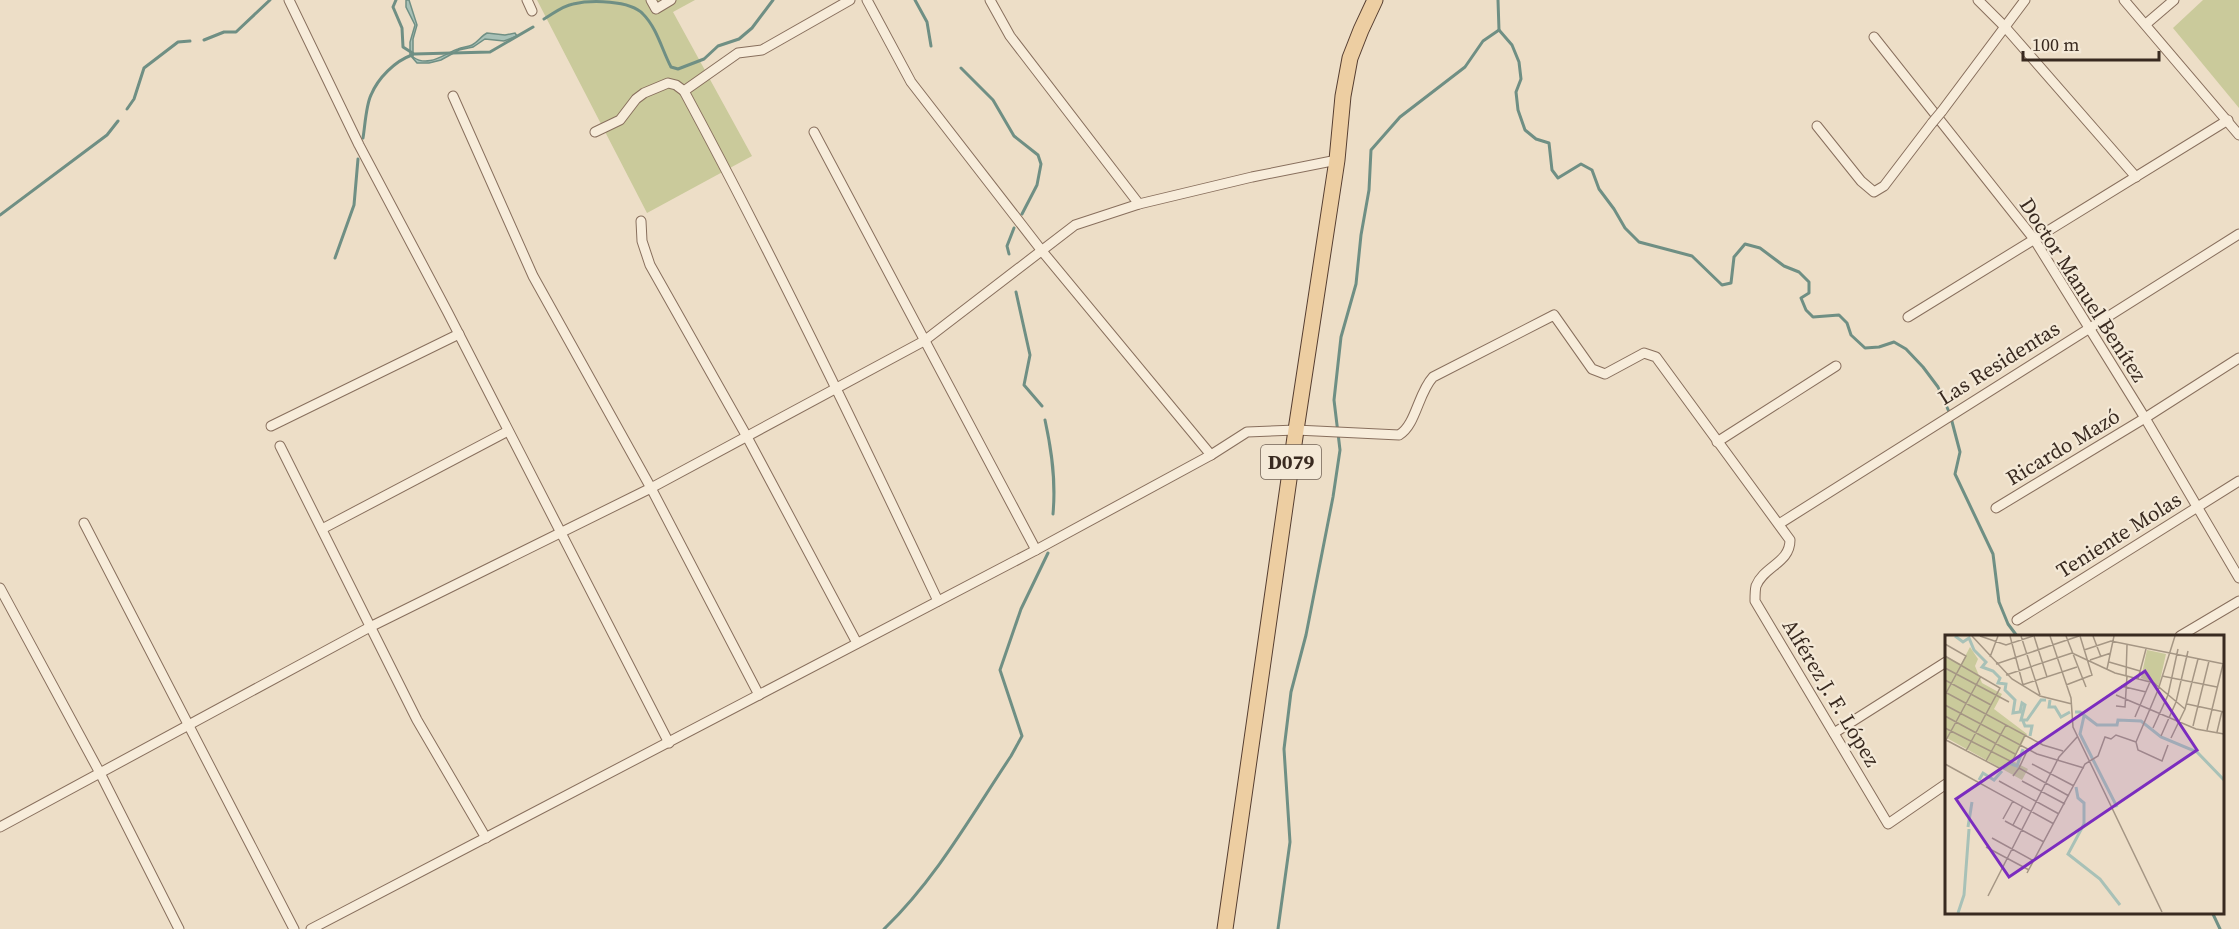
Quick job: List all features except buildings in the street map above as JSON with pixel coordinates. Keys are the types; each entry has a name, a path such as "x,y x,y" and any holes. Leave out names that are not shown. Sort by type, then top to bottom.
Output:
{"main road":[{"name":"D079","path":"1225,929 1337,160 1343,96 1350,58 1375,0"}],"street":[{"path":"289,0 359,145 669,743"},
{"path":"527,0 532,10"},
{"path":"651,0 656,9 671,0"},
{"path":"684,91 738,53 762,50 850,0"},
{"path":"867,0 911,82 1042,251 1211,455"},
{"path":"990,0 1010,36 1139,204"},
{"path":"1978,0 2005,27 2136,177"},
{"path":"1817,126 1861,181 1874,192 1884,186 2025,0"},
{"path":"2124,0 2239,135"},
{"path":"2146,24 2174,0"},
{"name":"Doctor Manuel Benítez","path":"1874,37 2034,239 2145,418 2239,578"},
{"path":"595,132 620,120 636,99 644,93 668,84 676,85 684,91 730,175 838,389 938,601"},
{"path":"453,96 533,276 651,488 759,695"},
{"path":"1908,317 2228,120"},
{"path":"814,132 1036,550"},
{"path":"0,827 370,627 651,488 924,341 1075,225 1139,204 1252,177 1337,160"},
{"path":"641,221 642,241 650,265 746,435 856,643"},
{"name":"Las Residentas","path":"1779,524 1931,426 2239,234"},
{"path":"311,929 1036,550 1211,455 1247,432 1296,430 1399,435 1406,431 1426,385 1433,377 1554,315 1592,369 1605,374 1644,353 1656,357 1779,524"},
{"path":"271,426 459,334"},
{"name":"Ricardo Mazó","path":"1996,508 2239,358"},
{"path":"1717,442 1836,366"},
{"path":"322,529 508,431"},
{"path":"280,446 417,720 486,838"},
{"name":"Teniente Molas","path":"2018,620 2239,481"},
{"path":"84,523 294,929"},
{"name":"Alférez J. F. López","path":"1779,524 1790,540 1790,549 1756,586 1755,601 1888,824 1945,785"},
{"path":"0,588 100,773 179,929"},
{"path":"2182,635 2239,601"},
{"path":"1834,733 1945,663"}],"green space":[{"path":"537,0 695,0 673,12 752,156 647,213"},
{"path":"2203,0 2239,0 2239,108 2173,28"}],"shaded area":[{"path":"406,0 409,0 417,25 413,39 413,57 419,60 430,61 460,48 470,46 487,33 505,35 515,33 517,36 504,41 485,39 473,47 459,50 441,60 417,63 410,55 410,42 415,25 406,7"}],"waterway":[{"path":"204,40 224,32 236,32 270,0"},
{"path":"396,0 393,7 402,28 403,47 414,54 490,52 533,27"},
{"path":"544,19 565,6 573,4 610,2 629,6 637,9 648,20 656,32 671,67 678,69 704,59 718,46 739,39 752,28 773,0"},
{"path":"915,0 927,22 931,46"},
{"path":"1498,0 1499,30 1512,45 1519,62 1521,79 1516,92 1518,110 1525,130 1536,139 1549,143 1552,170 1558,178 1581,164 1592,170 1599,189 1625,228 1639,242 1692,256 1722,285 1731,283 1734,257 1745,244 1760,248 1784,266 1799,272 1809,282 1809,293 1801,298 1806,310 1813,317 1839,315 1847,323 1851,335 1865,348 1879,347 1894,342 1906,349 1923,367 1938,387 1950,414 1960,452 1955,474 1993,554 1999,602 2008,624 2016,635"},
{"path":"1278,929 1290,842 1284,749 1291,692 1306,635 1340,450 1334,400 1341,337 1356,284 1369,190 1371,150 1400,117 1465,67 1483,41 1499,30"},
{"path":"127,109 134,99 144,68 178,42 190,41"},
{"path":"363,138 369,99 374,89 393,66 412,55"},
{"path":"961,68 993,100 1014,136 1038,155 1041,164 1037,185 1022,214"},
{"path":"0,215 107,135 118,121"},
{"path":"335,258 354,205 358,159"},
{"path":"1009,254 1007,246 1014,228"},
{"path":"1016,292 1030,355 1024,385 1042,406"},
{"path":"1045,420 1053,467 1053,514"},
{"path":"884,929 903,910 936,868 967,824 1022,736 1000,670 1021,609 1048,553"},
{"path":"2213,914 2220,929"}]}
